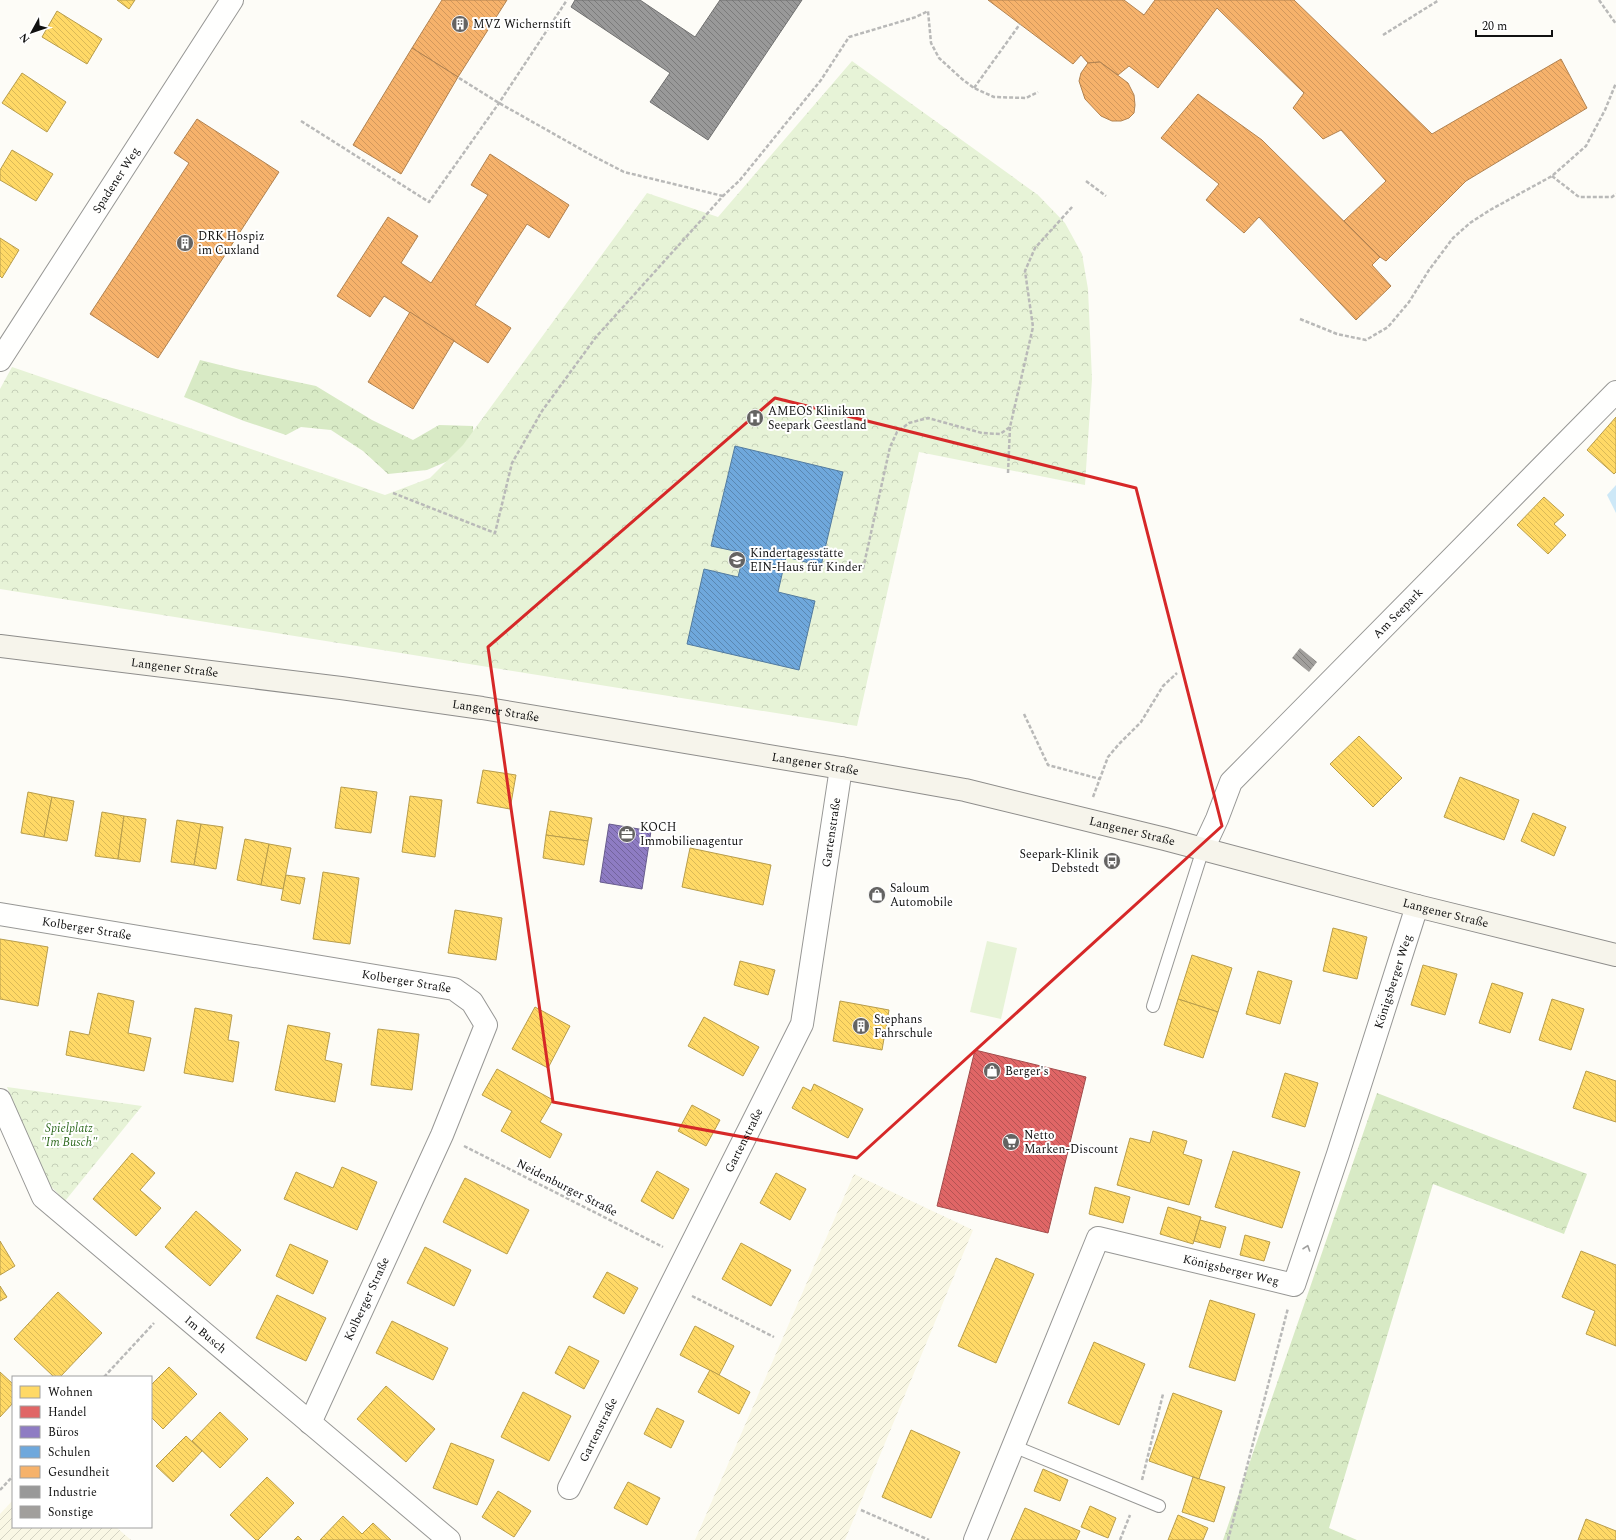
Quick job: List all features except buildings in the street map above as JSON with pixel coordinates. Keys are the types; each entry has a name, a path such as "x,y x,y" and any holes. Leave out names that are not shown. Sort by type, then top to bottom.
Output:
{"main road":[{"name":"Langener Straße","path":"0,646 333,687 482,708 965,790 1203,849 1417,906 1616,955"}],"street":[{"name":"Spadener Weg","path":"0,360 232,0"},
{"name":"Am Seepark","path":"1203,849 1217,819 1231,782 1616,392"},
{"name":"Gartenstraße","path":"569,1488 802,1024 841,768"},
{"name":"Königsberger Weg","path":"975,1540 1098,1238 1294,1285 1338,1154 1417,906"},
{"name":"Kolberger Straße","path":"0,914 454,989 472,1002 486,1024 442,1135 310,1422"},
{"name":"Im Busch","path":"0,1100 43,1196 449,1540"}],"lane":[{"path":"1153,1006 1203,849"},
{"path":"1013,1446 1159,1506"}],"path":[{"path":"301,121 429,202 499,103 567,0"},
{"path":"1383,35 1439,0"},
{"path":"1599,0 1616,24"},
{"path":"393,493 495,533 512,463 542,411 596,337 723,196 740,180 821,80 850,37 916,17 928,11 931,43 939,58 974,88 994,97 1009,98 1026,98 1038,92"},
{"path":"974,88 1020,24"},
{"path":"459,78 499,103 624,172 723,196"},
{"path":"1300,319 1337,334 1366,340 1388,327 1409,302 1429,270 1453,238 1470,223 1490,210 1552,176 1586,146 1606,110 1616,83"},
{"path":"1552,176 1579,197 1612,197 1616,194"},
{"path":"1086,180 1106,196"},
{"path":"1008,473 1010,427 1032,327 1025,271 1035,248 1073,206"},
{"path":"863,569 890,447 897,432 909,423 928,418 982,433 1000,434 1010,427"},
{"path":"1087,820 1093,798 1108,757 1142,722 1163,686 1176,673"},
{"path":"1024,714 1048,765 1100,779"},
{"name":"Neidenburger Straße","path":"442,1135 684,1259"},
{"path":"671,1285 774,1338"},
{"path":"1228,1540 1294,1285"},
{"path":"105,1376 171,1305"},
{"path":"1120,1540 1138,1497 1163,1394"},
{"path":"0,1490 12,1477"},
{"path":"862,1510 928,1540"}],"highlighted area":[{"path":"775,398 1136,488 1222,826 857,1158 553,1102 488,647"}],"shaded area":[{"path":"854,1174 973,1230 845,1540 695,1540"},
{"path":"12,1501 12,1528 117,1528 131,1540 0,1540 0,1514"}],"green space":[{"path":"852,61 1038,195 1065,223 1082,254 1088,289 1092,379 1085,485 919,452 857,726 0,589 0,389 12,367 385,495 430,478 463,445 647,193 718,217"},
{"path":"200,360 316,386 372,420 413,440 439,425 473,426 474,447 427,470 388,474 363,451 331,430 301,427 286,435 244,421 184,397"},
{"path":"987,941 1017,948 1001,1019 970,1012"},
{"name":"Spielplatz \"Im Busch\"","path":"7,1087 142,1106 65,1201 44,1179"},
{"path":"1377,1093 1587,1174 1564,1234 1433,1184 1329,1528 1357,1540 1223,1540"}],"water":[{"path":"1616,485 1616,513 1607,495"}],"place":[{"name":"MVZ Wichernstift","path":"460,24"},
{"name":"DRK Hospiz im Cuxland","path":"185,243"},
{"name":"AMEOS Klinikum Seepark Geestland","path":"755,418"},
{"name":"Kindertagesstätte EIN-Haus für Kinder","path":"737,560"},
{"name":"KOCH Immobilienagentur","path":"627,834"},
{"name":"Seepark-Klinik Debstedt","path":"1112,861"},
{"name":"Saloum Automobile","path":"877,895"},
{"name":"Stephans Fahrschule","path":"861,1026"},
{"name":"Berger's","path":"992,1071"},
{"name":"Netto Marken-Discount","path":"1011,1142"}]}
